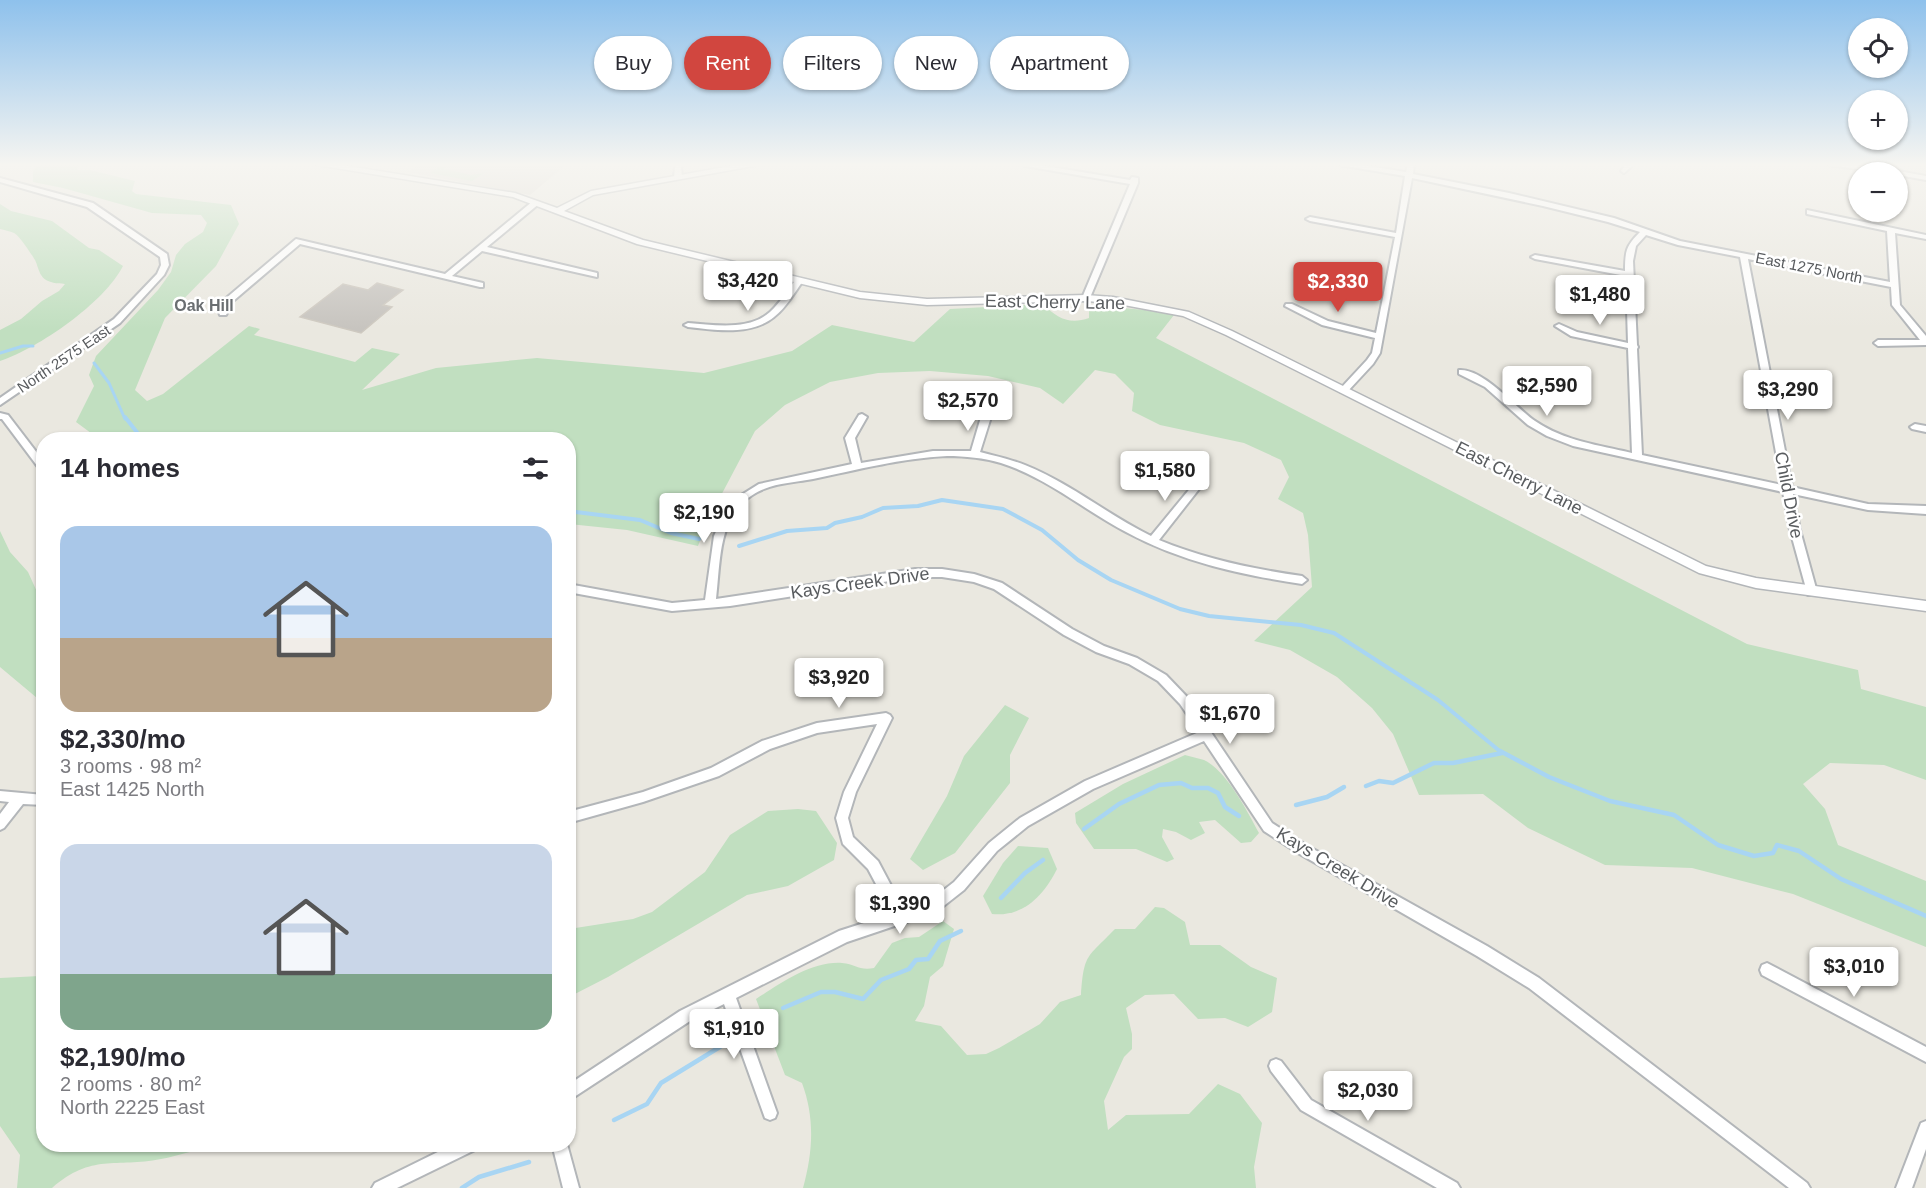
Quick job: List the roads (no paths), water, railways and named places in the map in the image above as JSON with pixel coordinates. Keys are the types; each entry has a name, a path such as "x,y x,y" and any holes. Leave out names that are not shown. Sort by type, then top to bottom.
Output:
{"street":[{"name":"North 2575 East","path":"0,402 117,321 160,275 165,265 164,256 110,218"},
{"path":"446,277 517,218"},
{"name":"East Cherry Lane","path":"577,218 640,242 860,295 927,302 1086,298 1140,303 1186,314 1229,333 1703,570 1756,583 1926,606"},
{"path":"1086,298 1119,218"},
{"path":"1344,390 1376,353 1402,218"},
{"name":"East 1275 North","path":"1603,218 1687,245 1841,272 1894,285"},
{"path":"1839,218 1926,237"},
{"path":"1310,219 1399,236"},
{"path":"1891,230 1896,305 1926,341"},
{"path":"1637,457 1629,261 1632,245 1644,233"},
{"path":"223,313 221,307 299,241 480,285"},
{"path":"480,248 594,275"},
{"name":"Child Drive","path":"1743,255 1795,530 1812,592"},
{"path":"1535,257 1629,274"},
{"path":"688,325 722,328 750,325 769,318 799,281"},
{"path":"1289,306 1325,323 1380,337"},
{"path":"1559,326 1574,334 1634,347"},
{"path":"1878,343 1926,341"},
{"path":"1462,372 1488,384 1531,423 1573,443 1868,507 1926,510"},
{"path":"0,416 5,417 36,458"},
{"path":"856,466 850,438 862,417"},
{"path":"975,454 986,417"},
{"path":"1915,427 1926,429"},
{"path":"710,604 719,534 727,516 739,500 762,486 856,466 933,453 975,454 1007,460 1033,470 1133,532 1255,574 1302,580"},
{"path":"1153,540 1200,482"},
{"name":"Kays Creek Drive","path":"576,589 672,607 710,604 915,573 942,573 974,578 998,586 1068,632 1100,649 1133,661 1162,678 1184,701 1268,826 1302,849 1534,983 1803,1188"},
{"path":"576,816 643,797 715,772 766,745 817,728 886,718 850,792 842,818 847,840 873,865 901,918"},
{"path":"576,1089 685,1016 844,936 931,908 959,886 993,848 1029,819 1089,785 1205,735"},
{"path":"0,796 36,799"},
{"path":"0,824 20,798"},
{"path":"1767,970 1926,1054"},
{"path":"728,995 770,1113"},
{"path":"1276,1066 1306,1105 1452,1188"},
{"path":"1904,1188 1926,1128"},
{"path":"380,1188 455,1152"},
{"path":"561,1152 571,1188"}],"waterway":[{"path":"0,353 23,346 33,346"},
{"path":"94,363 109,383 125,419"},
{"path":"125,417 137,432"},
{"path":"739,546 787,531 827,528 835,523 862,517 883,508 918,506 942,500 1003,509 1042,530 1078,560 1111,580 1180,609 1209,616 1301,625 1334,633 1438,700 1502,753 1453,763 1434,763 1393,783 1379,781 1366,786"},
{"path":"576,512 640,520 671,533 699,539"},
{"path":"1500,751 1549,777 1610,801 1674,815 1718,845 1754,856 1773,853 1777,845 1799,851 1841,879 1926,916"},
{"path":"1084,829 1119,804 1159,785 1181,783 1192,788 1208,788 1218,793 1225,807 1239,816"},
{"path":"1296,805 1327,797 1344,787"},
{"path":"1001,898 1025,873 1043,860"},
{"path":"783,1008 821,992 835,992 863,999 881,980 909,969 916,960 928,959 940,941 961,931"},
{"path":"614,1120 647,1104 661,1083 723,1045"},
{"path":"462,1188 479,1177 529,1162"}],"district":[{"name":"Oak Hill","path":"204,305"}]}
